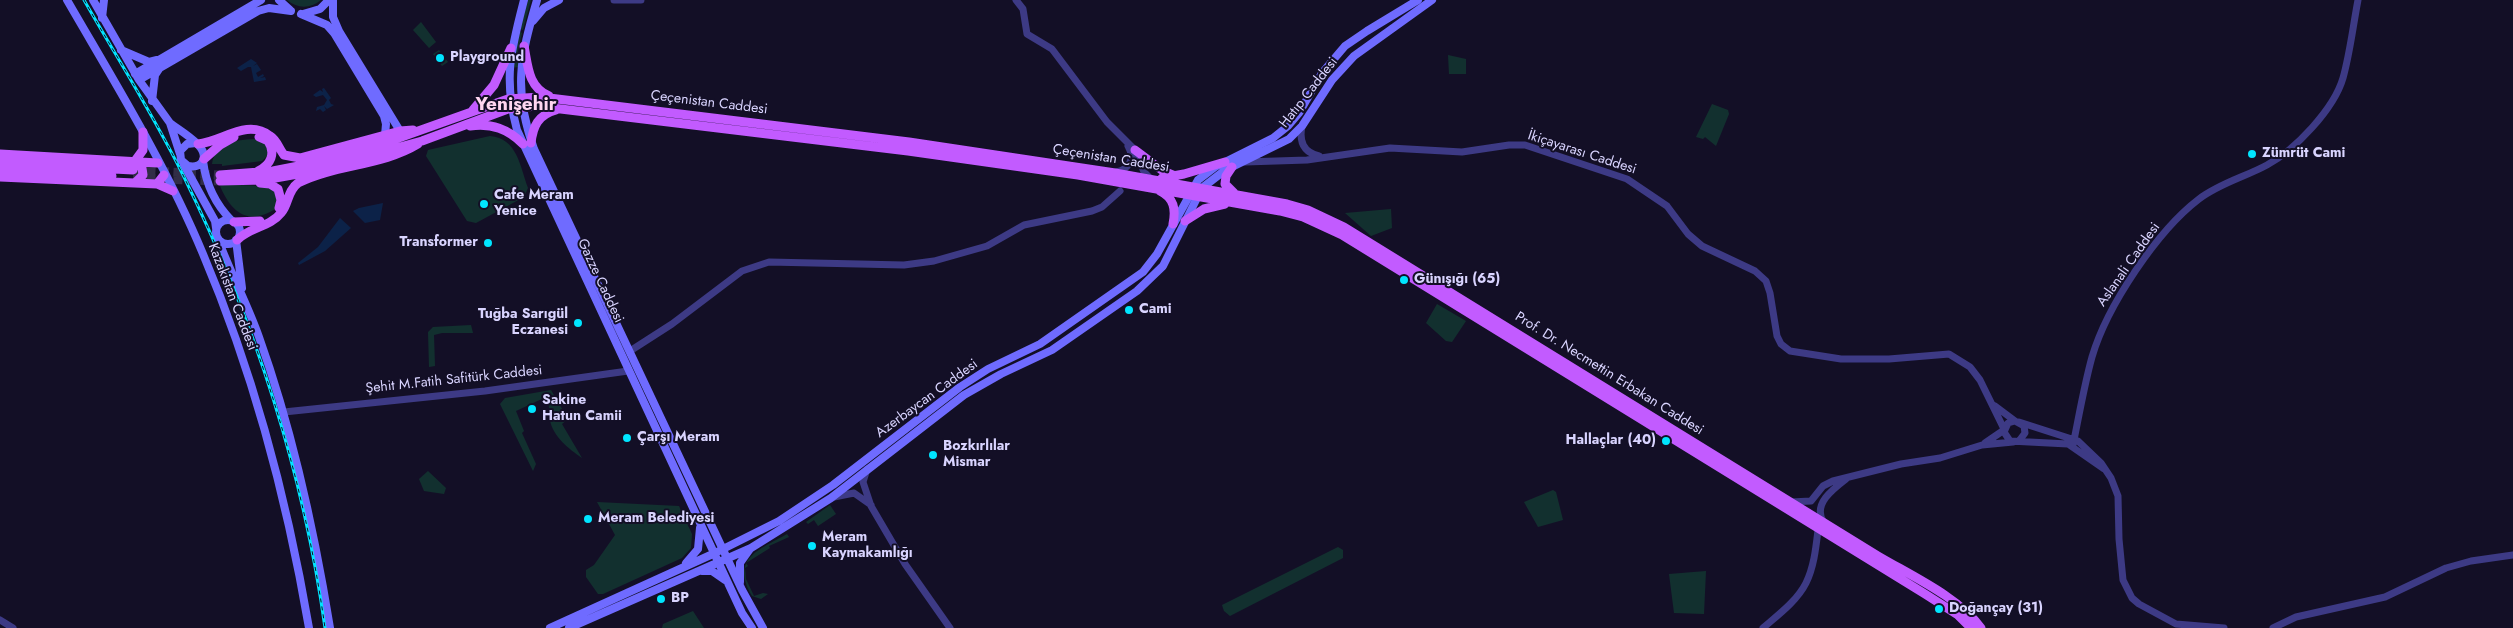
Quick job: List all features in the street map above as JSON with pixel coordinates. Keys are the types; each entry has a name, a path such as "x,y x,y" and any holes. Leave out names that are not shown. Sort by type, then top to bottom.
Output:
{"main road":[{"name":"Kazakistan Caddesi","path":"67,0 144,132 203,253 251,383 284,496 309,628"},
{"path":"93,0 152,101 170,123 204,150 203,160 206,178 214,197 219,207 239,230 236,240 244,298"},
{"path":"102,18 104,0"},
{"path":"180,52 261,0"},
{"path":"279,0 291,11"},
{"path":"301,14 320,9 331,0"},
{"path":"331,0 333,17 339,31 400,131"},
{"path":"469,114 494,85 511,48 524,0"},
{"name":"Gazze Caddesi","path":"537,0 524,46 520,74 518,104 527,143 628,371 696,514 719,552"},
{"path":"529,27 536,14 549,4 559,0"},
{"name":"Hatıp Caddesi","path":"1273,138 1294,120 1322,73 1345,46 1418,0"},
{"name":"Hatıp Caddesi","path":"1277,146 1302,126 1332,80 1354,56 1432,0"},
{"path":"137,77 258,11 269,8 291,11 327,25 334,33 384,116 386,124 384,135"},
{"path":"524,46 531,80 536,88 548,96 561,99"},
{"path":"510,99 508,82 511,48"},
{"path":"121,50 149,62 161,63"},
{"path":"152,101 156,75 161,63"},
{"name":"Çeçenistan Caddesi","path":"247,177 309,164 424,130 510,99 518,104 908,151 1152,183 1195,191"},
{"name":"Çeçenistan Caddesi","path":"220,178 310,172 422,141 518,104 561,99 909,142 1115,173 1152,183"},
{"path":"455,128 477,125 494,126 511,133 527,143 541,116 548,112 564,109"},
{"path":"170,123 183,163 215,221 218,239 244,298 284,412 311,520 330,628"},
{"path":"180,154 185,144 210,142 236,131 260,131 274,139 284,155 294,158 400,131 424,130"},
{"path":"134,173 143,150 144,132"},
{"path":"183,163 194,167 220,145 233,138 260,137 270,145 272,156 263,169 247,177"},
{"name":"Azerbaycan Caddesi","path":"1232,164 1273,138"},
{"path":"218,239 226,244 278,216 285,207 290,191 298,183 387,158 406,151 422,141"},
{"name":"Gazze Caddesi","path":"527,143 630,351 723,560"},
{"name":"Azerbaycan Caddesi","path":"550,628 719,552 798,510 960,386 988,369 1046,340 1143,272 1157,254 1208,171 1232,164 1277,146"},
{"path":"1135,150 1163,171 1176,176"},
{"path":"0,154 134,173 173,191"},
{"path":"0,163 134,173"},
{"path":"0,177 134,173 158,163"},
{"path":"1152,183 1232,164"},
{"path":"1184,221 1208,207 1235,198 1225,184 1226,176 1232,164"},
{"path":"0,170 134,173"},
{"path":"157,184 164,175"},
{"path":"216,228 223,221 260,221 274,214 281,203 280,194 276,187 247,177"},
{"path":"1152,183 1173,202 1174,224"},
{"name":"Azerbaycan Caddesi","path":"569,628 751,548 831,498 964,396 995,377 1052,350 1137,291 1163,266 1184,221 1195,191"},
{"name":"Prof. Dr. Necmettin Erbakan Caddesi","path":"1195,191 1299,207 1344,227 1791,502 1820,526 1955,603 1972,617 1981,628"},
{"name":"Prof. Dr. Necmettin Erbakan Caddesi","path":"1235,198 1303,217 1342,235 1820,526 1958,615 1971,628"},
{"path":"680,568 691,559 700,544 696,514"},
{"path":"742,590 740,563 751,548"},
{"path":"723,560 730,585 752,628"},
{"path":"723,560 763,628"},
{"path":"693,573 712,571 721,575 730,585"}],"street":[{"path":"614,0 641,0"},
{"path":"1016,0 1022,9 1027,34 1040,44 1052,49 1107,122 1135,150 1144,172 1152,183"},
{"name":"Aslanali Caddesi","path":"2074,442 2092,357 2105,324 2126,286 2174,222 2200,198 2222,185 2276,160 2295,145 2318,119 2329,105 2342,80 2358,0"},
{"path":"1302,126 1300,139 1303,147 1310,153 1322,157"},
{"path":"1115,173 1126,168 1131,162 1131,151 1125,141"},
{"name":"İkiçayarası Caddesi","path":"1232,164 1322,157 1390,148 1462,152 1509,145 1524,145 1618,175 1642,187 1667,206 1688,234 1702,246 1755,271 1766,281 1770,293 1777,336 1781,344 1790,351 1841,359 1948,354 1970,367 1980,380 1991,403"},
{"path":"630,351 672,324 742,271 769,262 904,265 934,261 987,246 1024,225 1092,211 1102,207 1120,191"},
{"name":"Şehit M.Fatih Safitürk Caddesi","path":"284,412 485,391 628,371"},
{"path":"1991,403 2024,426 2025,433 2016,441"},
{"path":"1991,403 2007,439 2016,441"},
{"path":"1982,445 2004,430 2008,423 2017,421 2074,442 2111,478 2118,496 2123,580 2132,598 2139,604 2176,624 2224,628"},
{"path":"1791,502 1811,501 1828,483 1901,464 1940,458 1982,445 2016,441 2074,442"},
{"path":"867,469 863,482 871,506 905,564 950,628"},
{"path":"1763,628 1786,607 1806,583 1814,557 1820,526 1819,509 1822,502 1846,479"},
{"path":"831,498 842,494 854,493 871,506"},
{"path":"2273,628 2296,617 2385,597 2446,568 2472,561 2513,555"},
{"path":"0,620 13,628"}],"green space":[{"path":"287,0 321,0 313,5 304,7 295,5"},
{"path":"528,0 531,0 523,30 520,29"},
{"path":"421,22 436,42 429,48 413,30"},
{"path":"519,31 522,33 518,51 519,67 509,68"},
{"name":"Playground","path":"439,50 448,62 442,66 433,54"},
{"path":"1448,55 1466,59 1466,74 1449,74"},
{"path":"1712,104 1728,110 1729,114 1716,146 1705,137 1703,139 1696,137"},
{"path":"490,136 499,138 512,148 520,162 528,188 524,197 476,223 467,221 426,156 428,150"},
{"path":"262,139 268,145 269,154 262,161 222,166 222,164 212,164 218,150 231,142"},
{"path":"224,184 278,189 277,208 258,216 242,214 230,204 225,196 220,186"},
{"path":"1391,209 1392,228 1371,236 1345,213"},
{"path":"1437,304 1466,321 1452,342 1446,341 1426,323"},
{"path":"471,325 473,333 442,333 434,335 435,366 429,367 428,332 433,327"},
{"path":"551,390 568,419 562,424 582,458 567,447 554,432 546,397 516,411 524,431 522,433 536,464 533,471 500,404 505,398"},
{"path":"428,471 446,488 444,494 424,491 419,479"},
{"path":"1553,490 1556,492 1563,520 1538,527 1524,502"},
{"path":"597,502 679,506 692,534 691,548 682,558 603,594 598,594 586,577 586,570 594,565 615,535"},
{"path":"830,505 836,514 818,526 814,520 808,524 806,522"},
{"path":"787,534 789,537 769,546 770,548 747,562 767,545"},
{"path":"1338,547 1343,550 1343,558 1230,616 1224,611 1222,605"},
{"path":"745,569 746,579 754,596 763,593 768,594 761,599 752,596 746,583"},
{"path":"1706,571 1704,614 1674,613 1669,574"},
{"path":"693,611 704,628 662,628 663,624"}],"water":[{"path":"251,59 257,63 253,66 257,64 261,70 256,73 258,77 263,74 264,76 260,78 265,77 266,80 254,82 251,67 241,71 237,68"},
{"path":"324,88 331,98 329,100 331,104 334,105 327,109 324,106 326,110 323,112 320,109 316,111 317,107 324,105 327,100 323,95 316,97 313,95 320,90 323,92 322,89"},
{"path":"383,203 380,220 365,223 353,211 359,208"},
{"path":"340,218 351,228 325,251 299,265 298,263 318,247"}],"tunnel":[{"path":"133,170 220,175"},
{"path":"133,178 220,181"}],"railway":[{"path":"84,0 171,152 232,283 253,339 289,453 315,569 325,628"}],"place":[{"name":"Playground","path":"440,58"},
{"name":"Zümrüt Cami","path":"2252,154"},
{"name":"Cafe Meram Yenice","path":"484,204"},
{"name":"Transformer","path":"488,243"},
{"name":"Günışığı (65)","path":"1404,280"},
{"name":"Cami","path":"1129,310"},
{"name":"Tuğba Sarıgül Eczanesi","path":"578,323"},
{"name":"Sakine Hatun Camii","path":"532,409"},
{"name":"Çarşı Meram","path":"627,438"},
{"name":"Hallaçlar (40)","path":"1666,441"},
{"name":"Bozkırlılar Mismar","path":"933,455"},
{"name":"Meram Belediyesi","path":"588,519"},
{"name":"Meram Kaymakamlığı","path":"812,546"},
{"name":"BP","path":"661,599"},
{"name":"Doğançay (31)","path":"1939,609"}],"district":[{"name":"Yenişehir","path":"516,105"}]}
